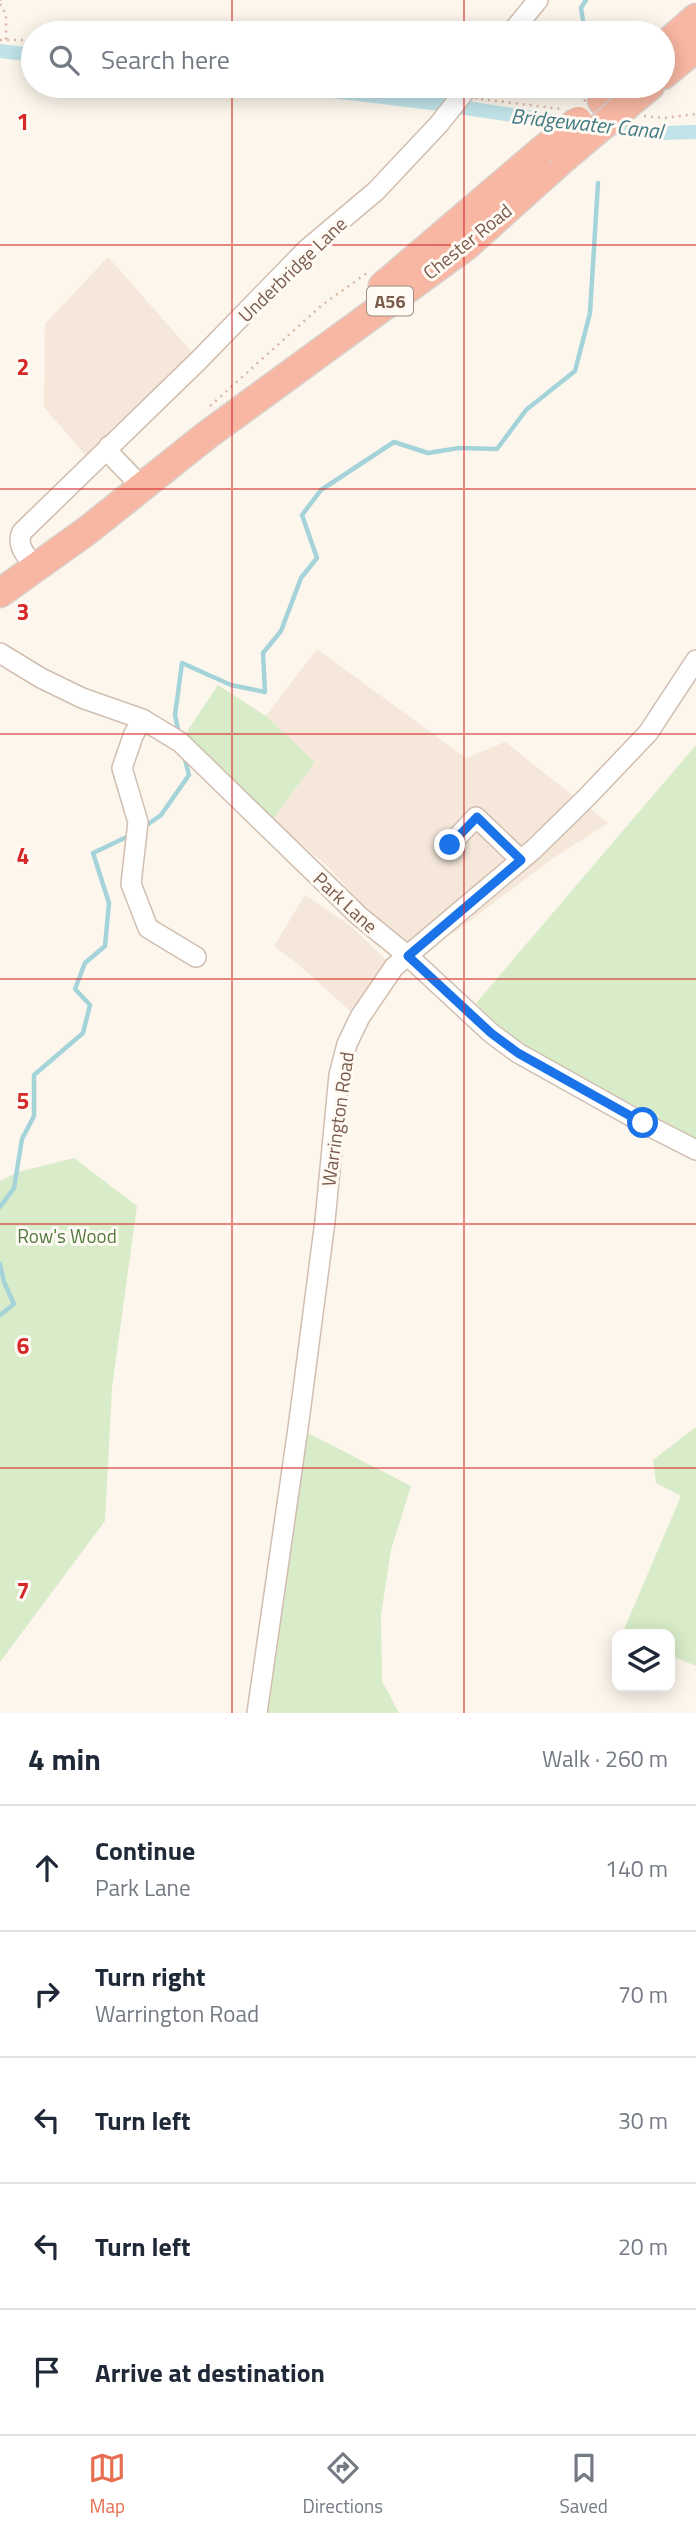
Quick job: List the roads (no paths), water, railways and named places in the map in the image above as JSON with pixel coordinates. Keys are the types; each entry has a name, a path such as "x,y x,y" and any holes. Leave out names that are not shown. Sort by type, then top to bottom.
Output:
{"highway":[{"path":"675,36 696,18"},
{"path":"675,65 696,48"},
{"name":"Chester Road","path":"0,593 88,530 141,486 205,424 552,155 615,98"}],"street":[{"path":"521,21 538,0"},
{"name":"Underbridge Lane","path":"35,568 20,547 18,541 22,532 199,360 306,250 376,191 439,124 468,98"},
{"path":"109,446 112,456 141,486"},
{"name":"Park Lane","path":"0,653 41,678 82,698 142,719 180,743 359,916 408,956 491,1033 518,1053 696,1150"},
{"name":"Warrington Road","path":"257,1713 323,1235 336,1101 343,1059 353,1030 394,967 521,860 587,797 648,733 696,660"},
{"path":"142,719 122,768 138,822 131,884 149,928 196,957"},
{"path":"450,845 477,817 521,860"}],"waterway":[{"path":"583,21 581,8 586,0"},
{"name":"Bridgewater Canal","path":"0,51 21,54"},
{"name":"Bridgewater Canal","path":"391,98 573,124"},
{"name":"Bridgewater Canal","path":"603,127 659,133 696,132"},
{"path":"179,734 175,715 182,663 231,685 265,692 263,653 281,631 301,578 317,558 302,515 321,490 394,442 428,453 459,448 497,449 526,410 575,371 590,313 598,183"},
{"path":"144,827 161,815 189,775 184,756"},
{"path":"0,1207 14,1188 22,1139 34,1116 34,1075 83,1033 90,1005 75,989 85,963 105,946 109,903 93,853 131,835"},
{"path":"0,1264 4,1282 14,1304 0,1315"}],"park label":[{"name":"Row's Wood","path":"67,1235"}]}
